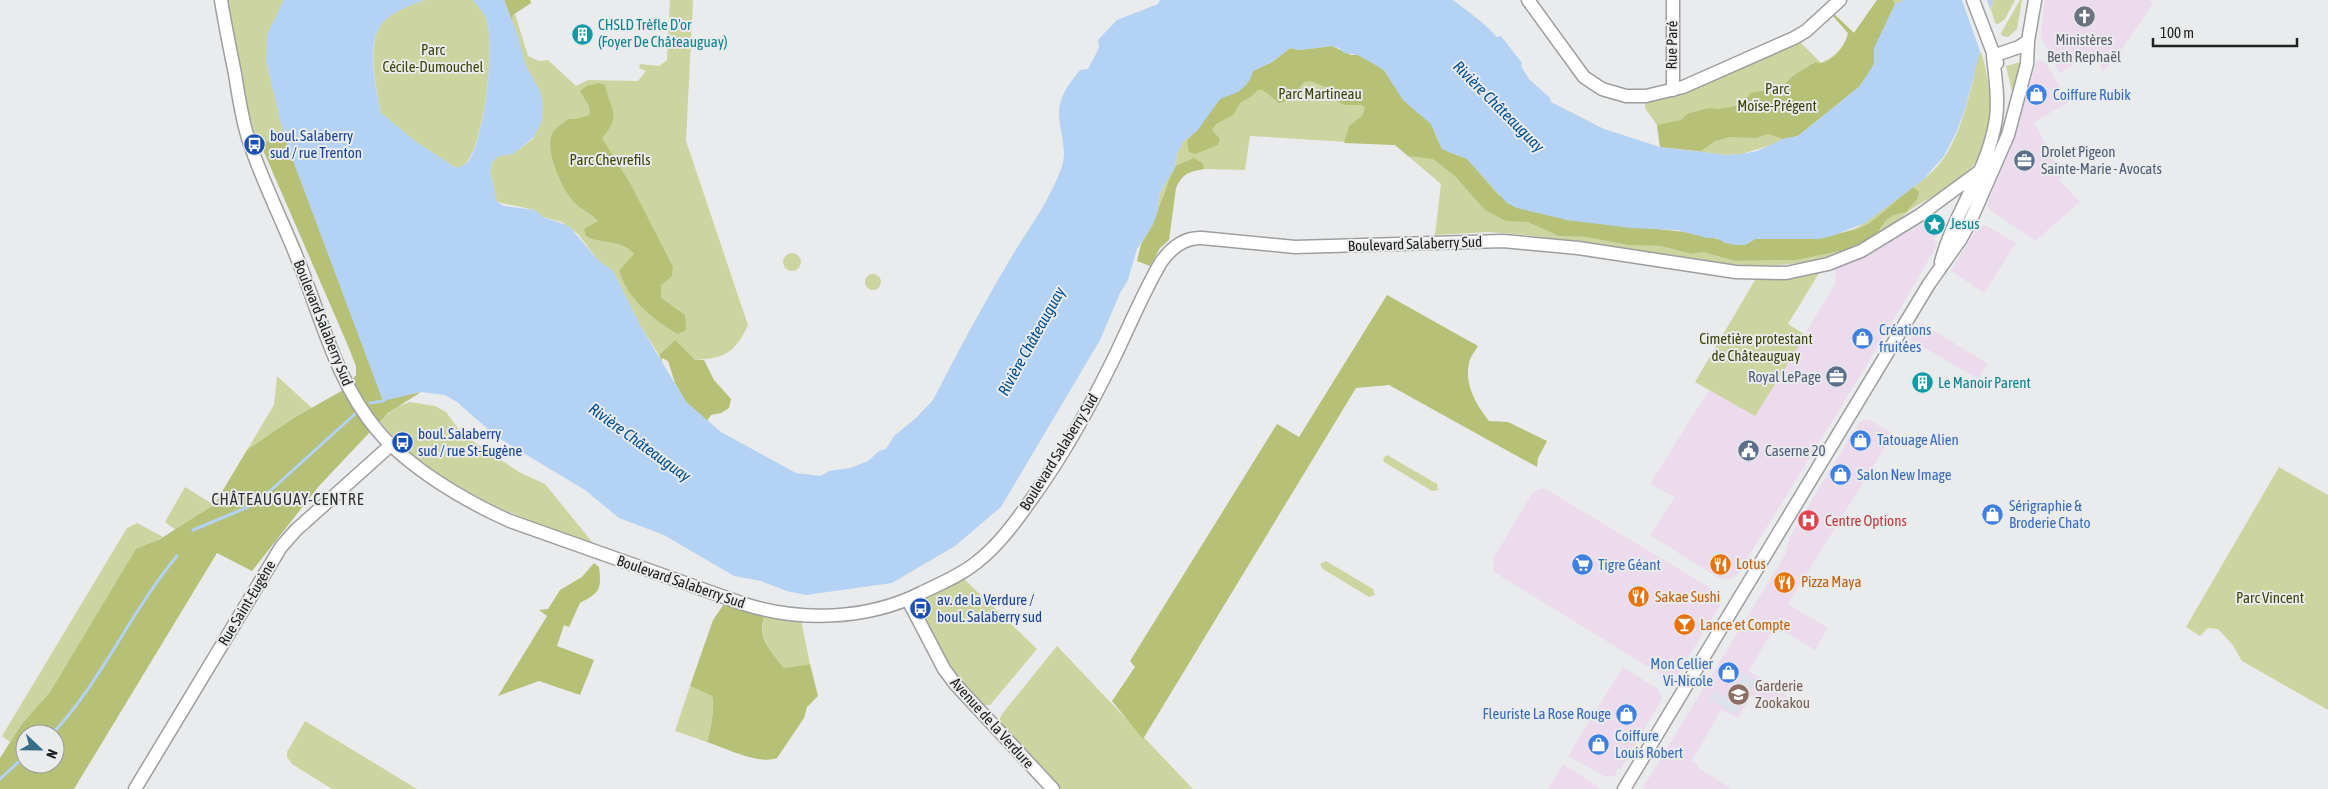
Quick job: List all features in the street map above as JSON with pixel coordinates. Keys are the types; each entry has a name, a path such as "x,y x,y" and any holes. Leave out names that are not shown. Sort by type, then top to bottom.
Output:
{"street":[{"name":"Boulevard Salaberry Sud","path":"220,0 240,107 254,156 303,272 343,374 371,422 392,444 425,471 460,495 510,522 744,604 790,614 820,615 863,612 908,600 974,564 996,544 1021,514 1045,480 1089,406 1161,262 1170,251 1184,242 1198,238 1279,247 1322,247 1503,241 1568,247 1736,272 1774,274 1805,270 1855,254 1908,223 1980,171"},
{"path":"1528,0 1575,67 1590,82 1602,89 1626,96 1646,96 1673,90 1705,79 1806,31 1840,0"},
{"name":"Rue Paré","path":"1673,0 1673,90"},
{"path":"1973,0 1993,56 2002,72 2006,96 2000,151"},
{"path":"1970,208 2008,135 2028,60 2028,40 2035,0"},
{"path":"1993,56 2018,47 2028,40"},
{"path":"1624,789 1939,268 1960,240 1992,137 1998,108 1993,56"},
{"path":"1940,200 1970,208"},
{"name":"Rue Saint-Eugène","path":"135,789 281,547 296,530 392,444"},
{"name":"Avenue de la Verdure","path":"908,600 944,669 956,685 1053,789"}],"shaded area":[{"path":"2044,0 2150,0 2153,4 2117,56 2103,71 2093,53 2060,73 2041,38"},
{"path":"2037,60 2045,62 2069,102 2034,122 2062,177 2059,180 2080,202 2035,241 1989,209 1988,204 2018,123"},
{"path":"1922,224 1935,231 1936,247 1865,368 1737,575 1730,579 1723,578 1722,580 1650,535 1675,497 1650,484 1709,390 1755,416 1836,283 1835,268 1862,257"},
{"path":"1985,225 2016,243 1984,293 1951,271 1976,230"},
{"path":"1920,322 1988,364 1978,379 1910,339"},
{"path":"1864,420 1870,420 1893,434 1788,604 1828,628 1815,650 1775,626 1749,671 1787,695 1778,711 1751,696 1738,718 1721,710 1692,761 1698,765 1697,767 1732,789 1642,789 1785,555 1790,536 1859,423"},
{"path":"1544,488 1717,592 1715,594 1720,602 1719,607 1678,674 1665,677 1494,572 1493,559 1535,490"},
{"path":"1623,667 1658,689 1662,699 1621,769 1618,768 1615,773 1617,775 1606,777 1568,756"},
{"name":"Garderie Zookakou","path":"1743,674 1755,681 1735,714 1710,699 1715,691 1729,699"},
{"path":"1563,764 1599,787 1598,789 1548,789"}],"green space":[{"path":"228,0 284,0 266,61 285,138 258,144 248,111"},
{"name":"Parc Cécile-Dumouchel","path":"425,0 473,0 485,16 489,32 489,71 483,116 472,152 463,166 456,168 415,141 380,112 373,58 375,37 382,23 387,18 406,7"},
{"path":"504,0 530,0 531,3 513,15 512,21"},
{"name":"Parc Chevrefils","path":"670,0 693,0 686,141 748,325 738,342 728,352 714,358 695,360 674,341 659,355 641,327 613,271 598,260 578,234 562,222 543,217 535,210 497,202 490,172 492,162 499,156 513,154 534,138 540,91 525,64 512,21 513,15 515,14 528,56 539,61 548,60 576,86 588,80 638,81 646,71 639,68 640,64 659,66 667,60"},
{"name":"Parc Moïse-Prégent","path":"1877,0 1905,0 1899,3 1883,30 1780,142 1742,154 1727,155 1660,147 1657,125 1645,108 1645,100 1799,41 1821,63 1842,48 1847,38 1848,33 1833,16 1835,15 1854,33"},
{"name":"Parc Moïse-Prégent","path":"1877,0 1892,0 1895,4 1875,48 1874,64 1866,78 1859,87 1798,136 1783,139 1768,134 1756,138 1729,137 1715,141 1701,151 1660,147 1657,125 1681,120 1687,114 1709,108 1719,109 1741,105 1751,93 1781,88 1794,75 1814,63 1822,63 1831,59 1842,47 1848,33 1833,16 1835,15 1854,33"},
{"path":"1993,0 2015,0 2005,19 1998,24 1995,23 1991,9"},
{"path":"2020,0 2022,0 2017,29 2008,37 2002,36 2001,33"},
{"path":"1332,46 1351,55 1364,57 1384,70 1403,100 1431,124 1438,142 1448,152 1467,159 1498,195 1567,220 1686,232 1745,245 1755,239 1818,239 1856,229 1870,223 1913,187 1919,192 1918,198 1906,212 1893,215 1886,220 1876,235 1846,250 1797,260 1735,261 1703,252 1692,254 1660,246 1628,245 1586,237 1559,236 1528,222 1506,221 1485,210 1455,176 1433,159 1408,156 1395,145 1344,143 1349,126 1363,115 1365,108 1362,105 1345,105 1338,102 1335,91 1311,81 1304,82 1291,98 1279,103 1263,90 1258,90 1241,102 1233,115 1216,124 1212,130 1220,139 1218,145 1195,154 1189,152 1187,141 1220,99 1253,71 1272,62 1290,48 1299,50"},
{"path":"1980,49 1987,79 1990,111 1989,127 1979,157 1957,181 1913,208 1876,235 1882,227 1870,223 1850,231 1869,220 1925,178 1944,158 1952,145 1964,113"},
{"name":"Parc Martineau","path":"1364,57 1559,236 1586,237 1628,245 1660,246 1692,254 1703,252 1735,261 1797,260 1846,250 1803,262 1759,266 1729,264 1525,235 1489,232 1435,235 1441,184 1395,145 1250,136 1245,170 1204,169 1187,173 1166,187 1157,214 1160,193 1175,167 1177,153 1183,142 1197,131 1220,99"},
{"path":"2021,62 2014,91 2012,91 2006,66"},
{"path":"599,83 605,85 613,113 612,124 602,138 631,185 673,267 672,276 661,285 661,298 685,315 686,330 678,334 642,308 623,281 619,271 634,254 623,246 586,236 584,229 598,221 573,201 555,168 550,148 553,132 568,119 590,115 589,106 580,91 587,86"},
{"path":"285,138 383,400 421,392 388,413 319,486 252,571 217,553 74,789 0,789 0,758 15,734 15,774 65,774 65,724 22,724 50,692 136,549 160,539 214,505 247,450 294,418 343,390 356,375 356,366 260,143"},
{"path":"1194,158 1203,164 1204,169 1187,174 1181,179 1176,188 1169,240 1160,248 1150,266 1137,261 1141,244 1152,226 1171,175 1176,166"},
{"path":"788,253 796,253 801,258 799,269 788,271 783,266 783,258"},
{"name":"Cimetière protestant de Châteauguay","path":"1819,273 1788,324 1806,335 1755,416 1695,382 1755,280 1786,279"},
{"path":"870,274 876,274 881,279 879,288 870,290 865,285 865,279"},
{"path":"1387,295 1478,346 1470,359 1468,371 1472,394 1489,421 1508,422 1547,441 1538,458 1537,467 1389,385 1356,388 1143,739 1112,701 1135,667 1130,661 1277,424 1299,437"},
{"path":"675,340 695,360 704,360 714,380 731,399 729,408 721,413 711,415 707,421 686,402 675,383 668,361 662,358 662,362 659,355"},
{"path":"277,376 312,408 247,450 274,405"},
{"path":"410,402 435,406 446,412 462,434 519,472 545,484 593,543 536,524 506,511 448,480 422,461 398,441 379,420 399,406"},
{"path":"1387,455 1437,484 1438,490 1432,491 1384,462 1383,458"},
{"name":"Parc Vincent","path":"2279,467 2328,495 2328,710 2242,661 2232,644 2218,629 2208,628 2200,636 2186,627"},
{"path":"185,487 214,505 176,530 165,522"},
{"path":"137,523 163,537 136,550 50,692 22,724 15,724 15,734 10,742 2,736 127,528"},
{"path":"1326,561 1373,589 1375,595 1369,597 1323,569 1320,564"},
{"path":"594,563 599,567 600,581 598,590 580,603 569,627 564,625 557,646 594,660 580,695 539,681 498,696 547,616 539,610 548,609 560,590 582,577"},
{"path":"963,578 1037,649 990,705 982,705 972,695 941,650 921,613 926,597"},
{"path":"724,602 801,620 810,664 784,668 764,639 764,617"},
{"path":"724,604 764,617 762,632 766,644 784,668 810,664 818,696 807,707 804,718 777,758 770,760 752,758 707,742 712,719 712,696 690,686 713,620"},
{"path":"1057,646 1193,789 1061,789 1003,728 999,721 1002,714"},
{"path":"690,686 712,696 712,719 707,742 675,731"},
{"path":"305,721 417,789 332,789 292,764 287,757 287,752"}],"water":[{"name":"Rivière Châteauguay","path":"284,0 425,0 387,18 382,23 375,37 373,59 380,112 415,141 456,168 467,163 473,152 479,136 487,93 490,49 489,32 485,16 473,0 504,0 519,39 525,64 540,91 543,106 542,121 534,137 513,154 499,156 492,162 490,172 497,202 504,206 535,210 543,217 569,226 598,260 613,271 641,327 686,402 721,432 796,473 821,476 829,471 850,468 868,461 879,451 886,449 894,436 916,418 933,400 981,309 1046,201 1057,178 1064,159 1059,110 1066,88 1080,70 1088,69 1099,48 1098,40 1117,20 1158,4 1160,0 1453,0 1497,37 1501,36 1522,63 1521,66 1529,79 1550,98 1551,102 1604,129 1660,147 1727,155 1757,151 1783,139 1798,136 1859,87 1874,64 1874,48 1895,4 1905,0 1993,0 1966,106 1956,133 1944,156 1923,180 1865,223 1832,236 1818,239 1755,239 1745,245 1725,243 1717,238 1707,238 1677,230 1631,228 1567,220 1517,208 1507,203 1467,159 1442,149 1431,124 1403,100 1384,70 1358,55 1344,53 1339,48 1332,46 1299,50 1290,48 1272,62 1253,71 1250,80 1238,92 1220,99 1197,131 1183,142 1177,153 1175,167 1160,193 1157,214 1152,226 1137,249 1128,280 1120,293 1100,340 1001,507 955,546 892,583 806,595 787,591 761,581 734,576 664,535 619,518 585,490 497,437 457,402 445,395 421,392 383,401 285,139 266,61 267,34"}],"pier":[{"path":"1962,0 1987,0 1992,14 1981,54"}],"waterway":[{"path":"370,403 383,401 386,398"},
{"path":"193,530 248,507 270,491 356,413"},
{"path":"61,724 86,692 145,600 177,556"},
{"path":"0,779 15,765"}],"place":[{"name":"Ministères Beth Rephaël","path":"2084,17"},
{"name":"CHSLD Trèfle D'or (Foyer De Châteauguay)","path":"582,34"},
{"name":"Coiffure Rubik","path":"2037,95"},
{"name":"boul. Salaberry sud / rue Trenton","path":"254,145"},
{"name":"Drolet Pigeon Sainte-Marie - Avocats","path":"2025,161"},
{"name":"Jesus","path":"1934,224"},
{"name":"Créations fruitées","path":"1863,339"},
{"name":"Royal LePage","path":"1837,377"},
{"name":"Le Manoir Parent","path":"1922,383"},
{"name":"Tatouage Alien","path":"1861,440"},
{"name":"boul. Salaberry sud / rue St-Eugène","path":"402,443"},
{"name":"Caserne 20","path":"1749,451"},
{"name":"Salon New Image","path":"1841,475"},
{"name":"Sérigraphie & Broderie Chato","path":"1993,515"},
{"name":"Centre Options","path":"1809,521"},
{"name":"Lotus","path":"1720,564"},
{"name":"Tigre Géant","path":"1582,565"},
{"name":"Pizza Maya","path":"1785,582"},
{"name":"Sakae Sushi","path":"1639,597"},
{"name":"av. de la Verdure / boul. Salaberry sud","path":"921,609"},
{"name":"Lance et Compte","path":"1684,625"},
{"name":"Mon Cellier Vi-Nicole","path":"1729,673"},
{"name":"Garderie Zookakou","path":"1739,695"},
{"name":"Fleuriste La Rose Rouge","path":"1627,714"},
{"name":"Coiffure Louis Robert","path":"1599,745"}],"district":[{"name":"CHÂTEAUGUAY-CENTRE","path":"288,499"}]}
